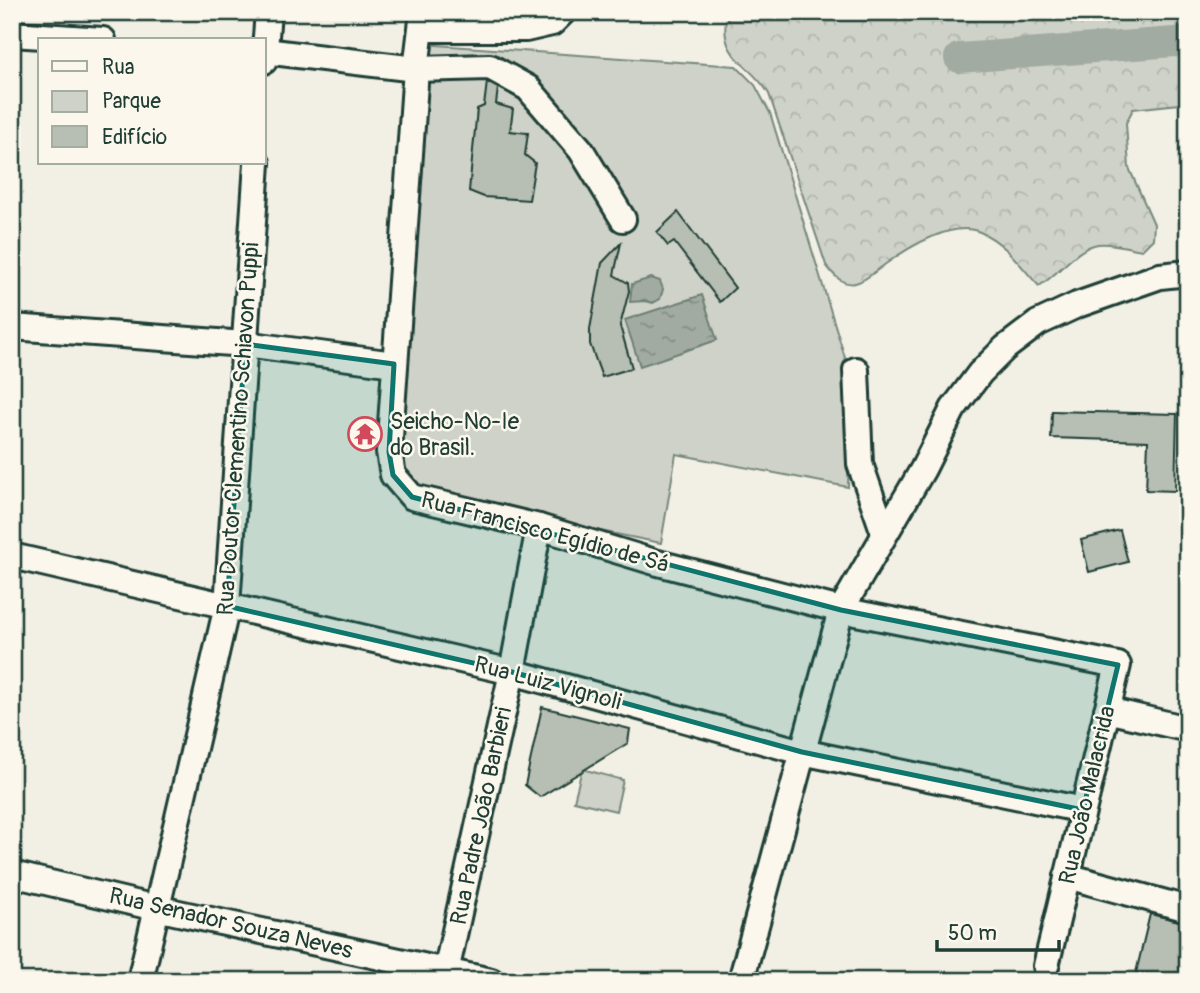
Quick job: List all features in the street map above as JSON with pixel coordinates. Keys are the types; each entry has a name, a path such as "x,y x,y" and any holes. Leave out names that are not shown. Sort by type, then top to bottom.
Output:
{"street":[{"path":"266,38 268,12"},
{"path":"423,21 526,29 551,23 563,12"},
{"name":"Rua Francisco Egídio de Sá","path":"423,21 416,69 389,452 393,475 412,497 539,527 658,563 841,610 1118,665"},
{"path":"12,34 73,38"},
{"path":"266,51 416,69 490,67 528,88 581,150 623,219"},
{"name":"Rua Doutor Clementino Schiavon Puppi","path":"140,981 228,606 257,164"},
{"path":"741,981 841,610 923,469 953,410 980,373 1005,348 1038,323 1077,305 1160,276 1188,273"},
{"path":"12,327 245,344 394,364"},
{"path":"856,370 860,464 884,533"},
{"name":"Rua Padre João Barbieri","path":"445,976 512,672 539,527"},
{"name":"Rua Luiz Vignoli","path":"12,556 512,672 802,752 1083,810"},
{"name":"Rua João Malacrida","path":"1046,966 1118,665"},
{"path":"1107,710 1188,729"},
{"name":"Rua Senador Souza Neves","path":"12,873 445,976 491,981"},
{"path":"1067,876 1188,909"}],"highlighted area":[{"path":"245,344 394,364 389,452 393,475 412,497 841,610 1118,665 1083,810 802,752 512,672 227,606"}],"green space":[{"path":"736,12 1188,12 1188,103 1133,109 1126,123 1129,168 1154,224 1153,239 1142,250 1109,244 1090,246 1039,286 998,242 980,232 957,230 919,243 863,280 856,283 842,281 826,265 769,94 732,53 728,44 726,20"},
{"path":"422,44 736,66 755,85 770,113 846,361 850,403 848,487 676,454 661,543 419,495 399,472"},
{"path":"582,769 623,780 616,811 574,801"}],"water":[{"path":"651,278 660,281 663,289 660,299 653,303 630,302 632,284"},
{"path":"702,295 717,340 640,366 625,320"}],"building":[{"path":"487,82 498,88 496,104 513,109 510,131 528,133 525,155 535,163 529,200 484,197 469,191 477,109 484,106"},
{"path":"678,212 735,288 720,302 674,242 668,246 657,232"},
{"path":"621,243 614,275 628,283 629,291 620,326 632,368 602,377 590,344 590,329 602,263"},
{"path":"1052,411 1177,414 1175,491 1146,490 1148,441 1051,438"},
{"path":"1120,530 1128,562 1089,572 1081,540"},
{"path":"542,707 630,729 628,743 540,797 525,785"},
{"path":"1150,914 1188,923 1188,981 1134,981"}],"waterway":[{"path":"959,58 1188,41"}],"place":[{"name":"Seicho-No-Ie do Brasil.","path":"365,434"}]}
